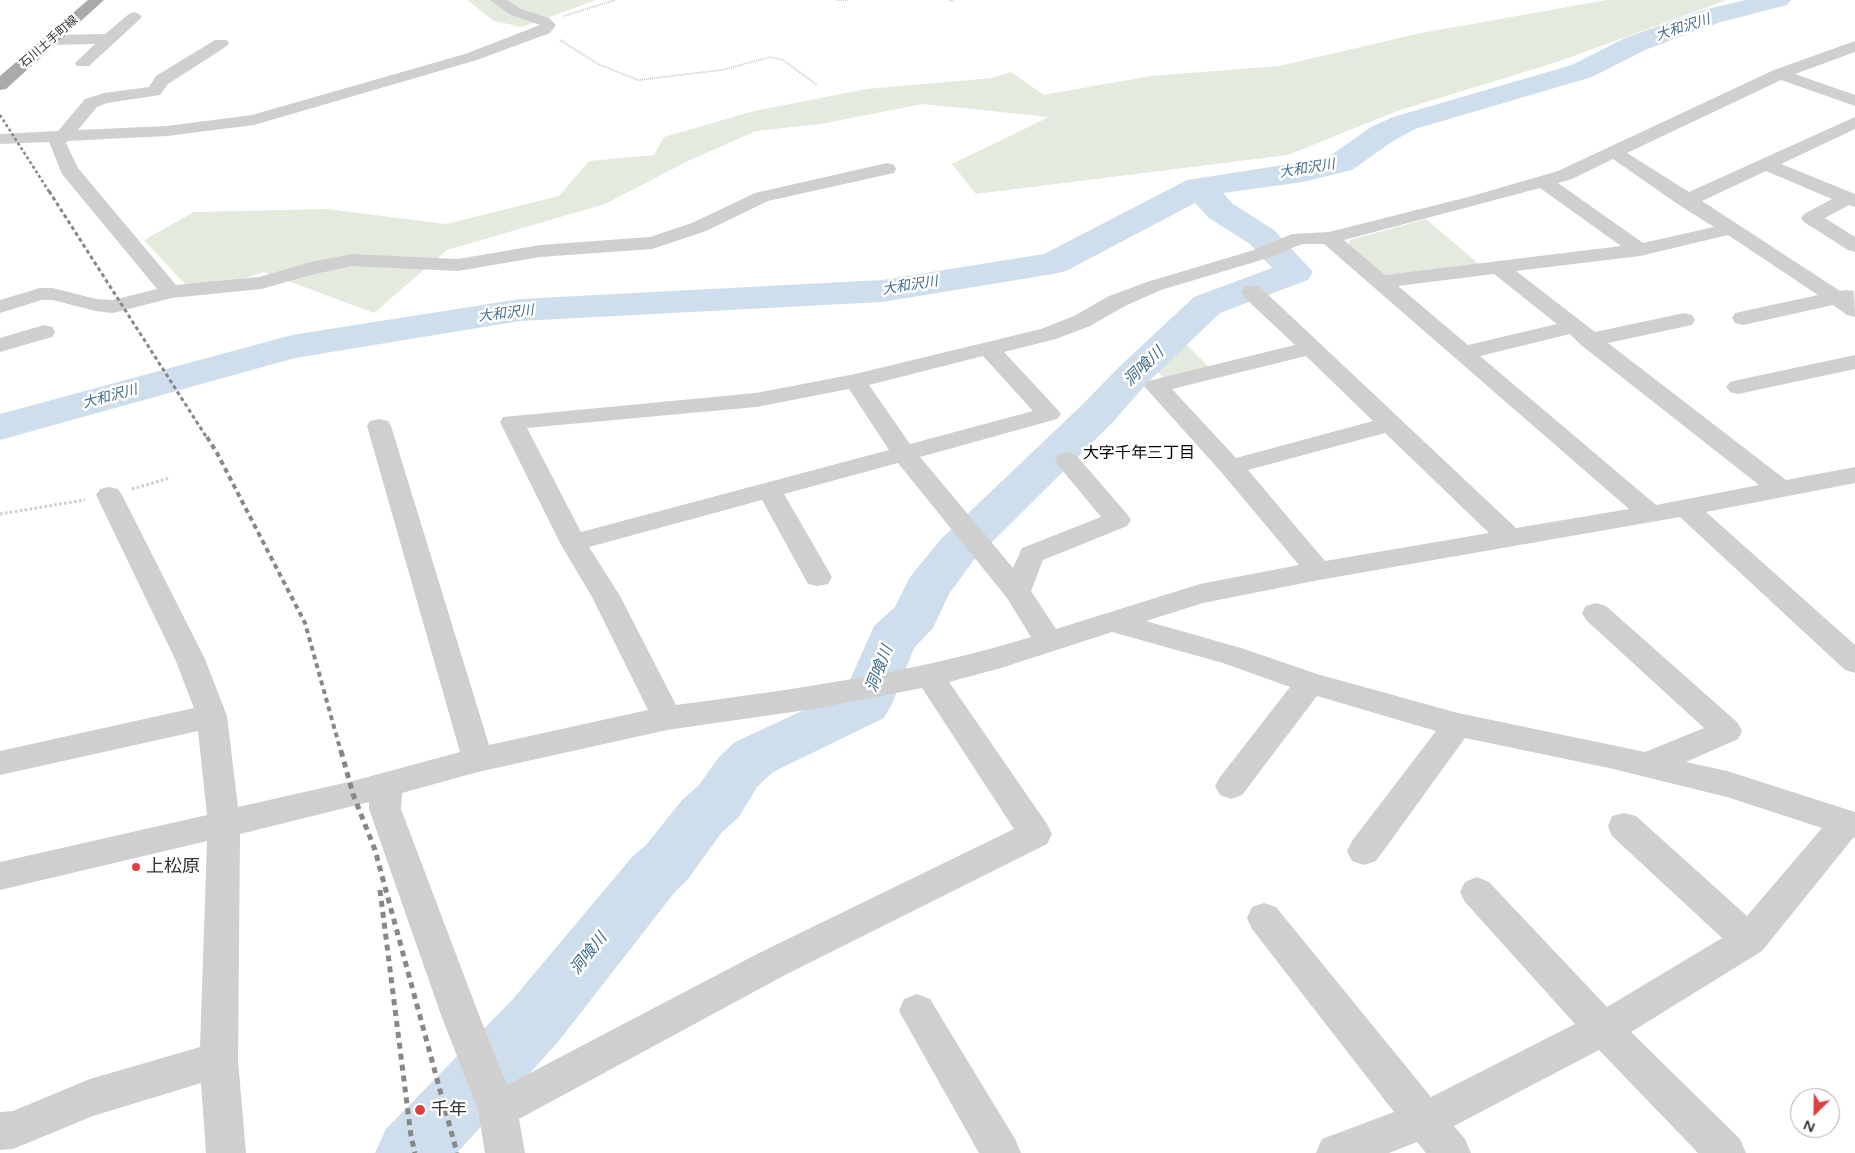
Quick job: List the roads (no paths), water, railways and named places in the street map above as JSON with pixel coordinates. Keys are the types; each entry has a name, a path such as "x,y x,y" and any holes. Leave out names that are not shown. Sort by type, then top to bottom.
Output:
{"main road":[{"name":"石川土手町線","path":"0,85 97,0"}],"street":[{"path":"0,139 176,130 254,120 471,57 544,26 497,0"},
{"path":"83,63 134,17"},
{"path":"51,40 111,39"},
{"path":"171,292 69,170 57,143 91,103 104,98 154,91 162,80 221,43"},
{"path":"667,718 606,596 573,543 512,422 756,400 855,381 1048,334 1082,321 1117,301 1154,286 1262,254 1300,238 1329,238 1479,200 1565,175 1780,74 1855,46"},
{"path":"1780,74 1855,101"},
{"path":"1686,200 1855,122"},
{"path":"1828,135 1846,141"},
{"path":"1614,152 1730,229 1846,296 1855,310"},
{"path":"1765,164 1852,199"},
{"path":"0,306 40,294 53,294 95,305 113,306 171,292 261,283 311,268 352,260 458,265 540,251 652,243 699,228 762,197 887,169"},
{"path":"1544,182 1640,250"},
{"path":"1852,199 1811,218 1855,246"},
{"path":"1379,282 1640,250 1730,229"},
{"path":"1329,238 1651,514"},
{"path":"1499,268 1580,334 1782,490"},
{"path":"1252,292 1510,538"},
{"path":"1743,318 1846,296"},
{"path":"1464,353 1580,334 1684,320"},
{"path":"0,345 44,332"},
{"path":"573,543 1049,414 989,348"},
{"path":"1311,348 1156,386 1231,467 1319,571"},
{"path":"1738,388 1855,362"},
{"path":"855,381 904,454 1017,592 1049,641"},
{"path":"1231,467 1390,424"},
{"path":"379,426 478,760"},
{"path":"1017,592 1032,554 1118,520 1067,460"},
{"path":"0,876 386,785 478,760 667,718 812,698 930,676 991,660 1200,594 1319,571 1686,508 1855,475"},
{"path":"769,490 818,577"},
{"path":"109,495 190,659 212,716 224,824 219,1060 226,1153"},
{"path":"1686,508 1855,662"},
{"path":"1596,613 1727,731 1646,765"},
{"path":"1111,622 1231,655 1310,683 1458,724 1728,784 1851,823 1749,940 1603,1029 1425,1120 1336,1153"},
{"path":"498,1110 772,964 1035,834 930,676"},
{"path":"1231,786 1310,683"},
{"path":"0,763 212,716"},
{"path":"1364,851 1458,724"},
{"path":"386,785 385,809 460,1015 498,1110 505,1153"},
{"path":"1624,826 1749,940"},
{"path":"1477,892 1603,1029 1726,1153"},
{"path":"1264,918 1451,1153"},
{"path":"917,1012 1001,1153"},
{"path":"0,1131 13,1130 90,1098 219,1060"}],"waterway":[{"name":"大和沢川","path":"1199,187 1303,172 1341,163 1382,134 1404,123 1582,71 1635,44 1683,26 1712,16 1778,0"},
{"name":"大和沢川","path":"0,427 292,347 520,310 882,291 1053,263 1199,187"},
{"name":"洞喰川","path":"410,1153 535,1021 653,875 667,862 702,816 719,801 738,772 754,757 866,704 892,639 916,616 927,589 957,550 1098,413 1133,375 1207,305 1295,272 1262,237 1221,211 1199,187"}],"railway":[{"path":"0,115 50,193"},
{"path":"49,191 207,438"},
{"path":"207,437 305,623 341,752"},
{"path":"341,751 353,794 375,850 457,1153"},
{"path":"380,890 411,1136 415,1153"}],"place":[{"name":"上松原","path":"136,867"},
{"name":"千年","path":"420,1110"}],"district":[{"name":"大字千年三丁目","path":"1139,454"}]}
